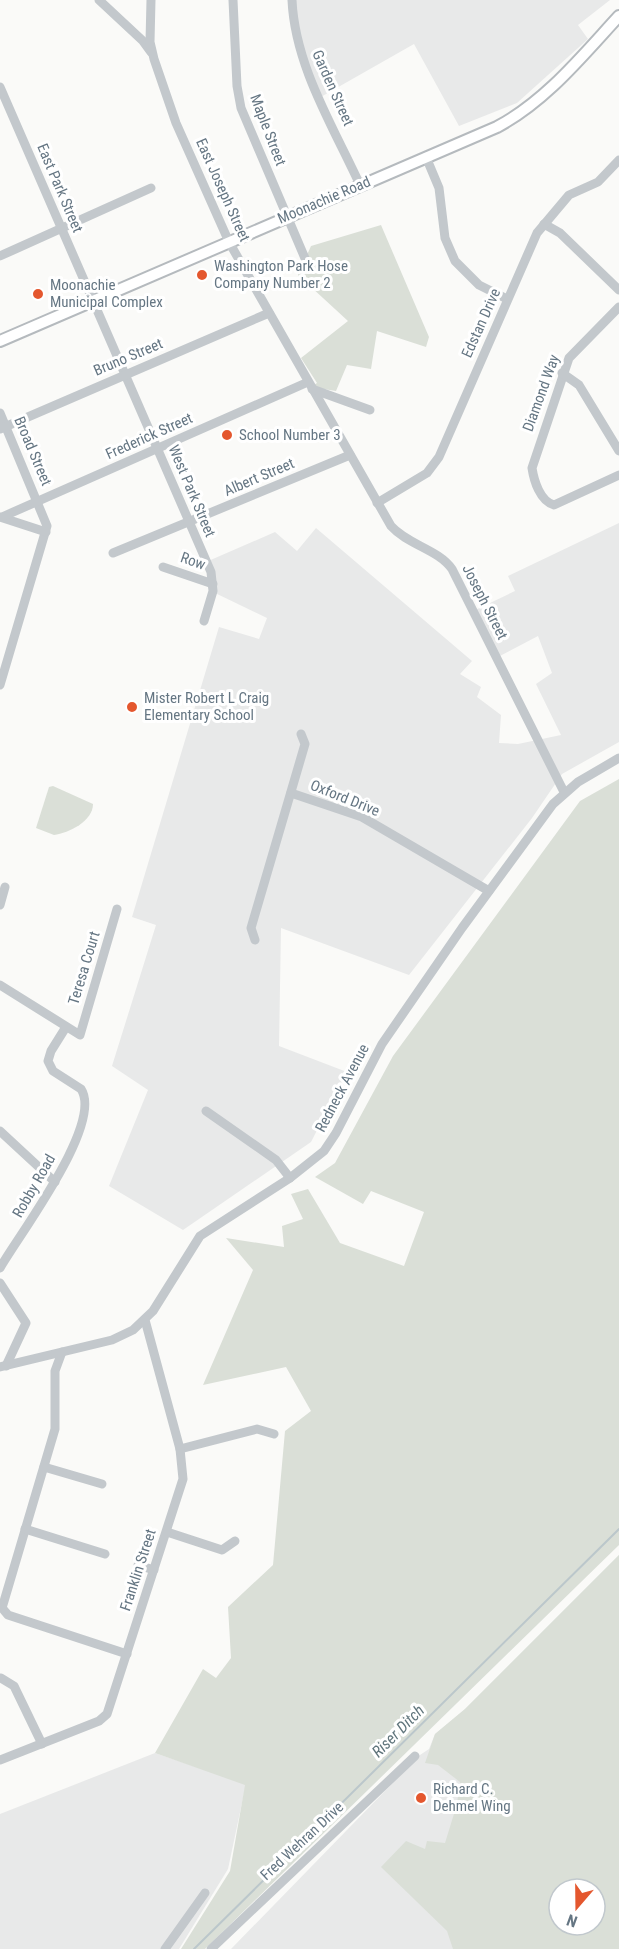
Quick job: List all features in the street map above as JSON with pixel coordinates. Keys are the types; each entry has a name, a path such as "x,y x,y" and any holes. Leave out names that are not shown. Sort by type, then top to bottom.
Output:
{"main road":[{"name":"Moonachie Road","path":"0,341 497,127 520,113 564,76 619,16"}],"street":[{"name":"East Joseph Street","path":"99,0 143,41 154,59"},
{"name":"East Joseph Street","path":"151,0 150,42 176,123 229,242 310,385"},
{"name":"Maple Street","path":"232,0 238,97 308,263"},
{"name":"Garden Street","path":"292,0 293,27 302,59 360,185"},
{"name":"East Park Street","path":"0,87 125,375"},
{"path":"426,157 439,188 445,238 455,261 479,285 507,299"},
{"name":"Edstan Drive","path":"377,503 427,473 439,457 532,242 544,224 569,195 598,182 619,160"},
{"path":"0,256 151,188"},
{"path":"544,224 560,233 619,290"},
{"name":"Diamond Way","path":"618,309 575,350 562,373 532,468 535,480 549,504 558,505 619,475"},
{"name":"Bruno Street","path":"3,428 269,313"},
{"path":"562,373 579,386 619,451"},
{"name":"West Park Street","path":"125,375 213,584"},
{"path":"310,385 370,410"},
{"name":"Joseph Street","path":"310,385 377,503 398,534 441,557 452,569 564,792"},
{"name":"Frederick Street","path":"1,517 157,448 310,385"},
{"name":"Broad Street","path":"0,413 3,428 46,520 46,532"},
{"name":"Albert Street","path":"113,553 350,455"},
{"path":"0,685 46,532 1,517"},
{"name":"Row","path":"163,567 213,584"},
{"path":"204,621 213,584"},
{"path":"291,793 305,744 301,734"},
{"name":"Redneck Avenue","path":"3,1366 112,1340 133,1330 145,1320 200,1236 290,1178 316,1158 330,1143 382,1044 489,891 564,792 619,758"},
{"name":"Oxford Drive","path":"255,940 251,928 291,793 362,817 489,891"},
{"path":"0,905 5,887"},
{"name":"Teresa Court","path":"66,1027 80,1035 117,909"},
{"path":"0,985 66,1027"},
{"name":"Robby Road","path":"0,1268 4,1252 29,1226 66,1164 86,1106 81,1089 53,1071 48,1061 66,1027"},
{"path":"206,1111 276,1160 290,1178"},
{"path":"0,1131 55,1182"},
{"path":"0,1283 26,1323 3,1366"},
{"name":"Franklin Street","path":"0,1760 104,1718 127,1654 183,1479 180,1449 145,1320"},
{"path":"62,1352 55,1371 55,1429 2,1604 4,1612 127,1654"},
{"path":"180,1449 257,1429 274,1434"},
{"path":"44,1467 102,1484"},
{"path":"25,1529 105,1554"},
{"path":"167,1532 222,1550 235,1541"},
{"path":"138,1565 154,1570"},
{"path":"1,1678 14,1686 42,1744"},
{"name":"Fred Wehran Drive","path":"211,1949 415,1756"},
{"path":"165,1949 205,1893"}],"shaded area":[{"path":"294,0 610,0 578,25 588,39 517,103 459,126 414,44 319,98 307,72"},
{"path":"381,225 429,337 426,347 377,331 371,369 347,365 336,391 311,387 317,383 301,358 348,321 298,275 311,246"},
{"path":"619,523 619,742 562,774 532,818 409,975 281,928 279,1046 347,1072 311,1142 183,1230 109,1186 148,1090 112,1066 156,925 132,917 219,627 259,639 267,618 213,592 206,562 275,532 297,551 316,528 472,661 460,674 481,687 477,697 501,715 499,743 518,744 561,735 536,684 552,673 538,636 494,659 471,612 515,591 508,576"},
{"path":"619,779 619,1545 205,1949 181,1949 230,1871 245,1785 155,1753 203,1669 216,1678 231,1658 228,1607 273,1565 285,1431 311,1411 286,1367 203,1385 253,1270 226,1238 284,1247 282,1226 303,1219 291,1194 308,1189 340,1243 404,1266 424,1212 371,1191 363,1204 315,1177 335,1163 393,1056 580,801"},
{"path":"53,786 93,804 85,821 66,832 54,835 36,828 49,787"},
{"path":"619,1555 619,1949 231,1949 420,1755 429,1749 435,1734 465,1709"},
{"path":"619,1555 619,1949 453,1949 447,1931 381,1867 406,1841 425,1849 427,1841 445,1843 457,1804 460,1782 438,1765 425,1763 435,1734 465,1709"},
{"path":"155,1753 246,1784 228,1869 179,1949 0,1949 0,1814"}],"waterway":[{"name":"Riser Ditch","path":"194,1949 619,1529"}],"place":[{"name":"Washington Park Hose Company Number 2","path":"202,275"},
{"name":"Moonachie Municipal Complex","path":"38,294"},
{"name":"School Number 3","path":"227,435"},
{"name":"Mister Robert L Craig Elementary School","path":"132,707"},
{"name":"Richard C. Dehmel Wing","path":"421,1798"}]}
